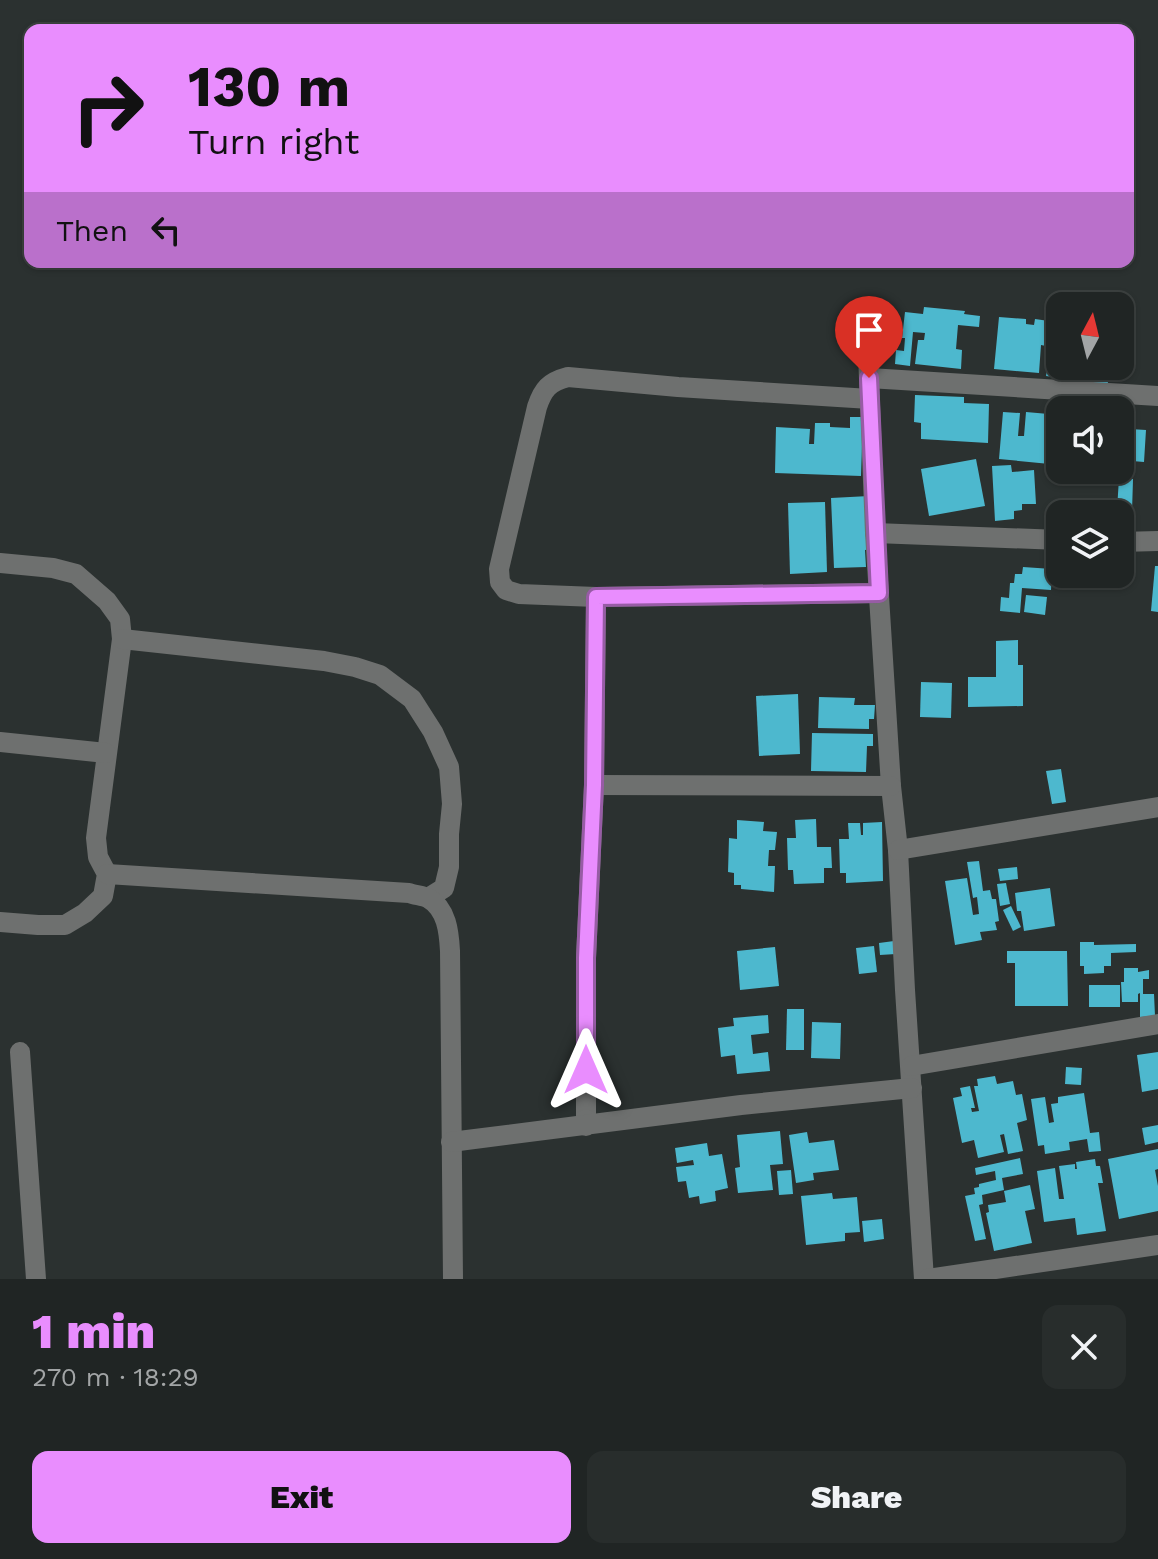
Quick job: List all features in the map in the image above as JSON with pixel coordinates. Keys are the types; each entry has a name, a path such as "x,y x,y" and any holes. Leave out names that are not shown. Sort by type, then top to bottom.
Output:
{"street":[{"path":"868,353 875,533 926,1279 1158,1245"},
{"path":"870,399 568,377 554,381 540,397 537,407 499,569 500,582 506,590 519,594 596,597 879,593"},
{"path":"869,378 1158,396"},
{"path":"875,533 1046,539"},
{"path":"1134,542 1158,541"},
{"path":"0,563 53,568 76,574 107,601 120,619 122,639 96,838 98,857 107,874 103,896 85,913 65,925 0,922"},
{"path":"586,1126 586,958 594,785 596,597"},
{"path":"122,639 355,667 380,675 412,699 433,732 449,767 452,804 449,867 444,888 428,898"},
{"path":"0,742 106,753"},
{"path":"594,785 891,786"},
{"path":"898,850 1158,807"},
{"path":"107,874 409,893 428,898 442,910 449,929 453,1279"},
{"path":"911,1066 1158,1024"},
{"path":"20,1052 36,1279"},
{"path":"451,1142 741,1105 912,1088"}],"building":[{"path":"924,307 965,311 964,314 980,316 979,327 958,325 956,349 962,350 961,369 915,364 918,340 924,340 925,333 913,332 910,366 895,364 896,350 904,351 905,312 923,314"},
{"path":"999,317 1026,319 1026,324 1034,325 1035,319 1046,321 1046,346 1041,345 1039,373 994,369"},
{"path":"1074,380 1108,380 1108,385"},
{"path":"915,395 964,397 964,403 989,404 988,443 921,439 921,423 914,422"},
{"path":"1003,412 1020,413 1018,436 1024,436 1026,412 1046,414 1046,464 999,459"},
{"path":"850,417 863,417 861,476 775,473 776,427 810,429 809,444 814,444 815,423 850,428"},
{"path":"1134,429 1146,430 1144,462 1134,461"},
{"path":"976,459 985,506 929,516 921,469"},
{"path":"1011,465 1012,472 1034,470 1036,504 1022,504 1022,510 1014,511 1014,519 995,521 992,466"},
{"path":"1119,484 1133,484 1132,500 1118,500"},
{"path":"869,496 872,549 865,550 866,567 834,568 831,498"},
{"path":"825,502 827,572 790,574 788,503"},
{"path":"1155,566 1158,566 1158,612 1151,611"},
{"path":"1023,567 1046,569 1046,588 1051,590 1022,588 1020,613 1000,611 1001,597 1009,598 1010,583 1014,583 1015,574 1022,574"},
{"path":"1026,595 1047,597 1045,615 1024,612"},
{"path":"1018,640 1018,665 1023,665 1023,706 968,707 968,677 996,677 996,641"},
{"path":"921,682 952,683 951,718 920,717"},
{"path":"798,694 800,754 759,756 756,696"},
{"path":"819,697 855,698 854,705 875,705 874,719 869,719 869,729 818,728"},
{"path":"812,733 873,734 873,746 867,746 866,772 811,771"},
{"path":"1061,769 1066,802 1052,804 1046,771"},
{"path":"816,819 817,847 831,847 832,868 824,868 824,883 794,884 793,870 788,870 787,838 796,838 795,820"},
{"path":"737,820 764,822 763,831 777,832 775,850 769,850 768,866 775,866 774,892 741,889 741,885 734,885 734,873 728,872 729,838 737,839"},
{"path":"882,822 883,881 846,883 846,873 840,873 839,839 849,839 848,823 860,823 863,835 863,823"},
{"path":"979,861 983,891 990,890 992,899 996,899 997,930 980,932 982,940 955,945 945,881 967,878 973,915 979,914 967,862"},
{"path":"1017,867 1018,879 1000,881 998,869"},
{"path":"1006,883 1010,904 1000,906 997,884"},
{"path":"1050,888 1055,926 1024,931 1015,893"},
{"path":"1011,906 1021,927 1013,931 1003,910"},
{"path":"894,941 896,954 880,955 879,943"},
{"path":"1080,942 1094,942 1094,945 1136,944 1136,952 1111,953 1111,966 1104,966 1104,973 1084,974 1084,966 1080,966"},
{"path":"874,946 877,972 859,974 856,948"},
{"path":"775,947 779,986 740,990 737,951"},
{"path":"1007,951 1067,951 1068,1006 1015,1006 1015,963 1007,963"},
{"path":"1124,968 1138,968 1138,972 1149,970 1149,979 1143,979 1143,994 1154,994 1155,1016 1140,1017 1140,993 1138,1002 1122,1002"},
{"path":"1089,985 1120,985 1120,1007 1089,1007"},
{"path":"787,1009 804,1009 804,1050 786,1050"},
{"path":"768,1015 769,1033 751,1035 753,1054 768,1052 770,1071 737,1074 735,1055 721,1057 718,1028 734,1026 733,1018"},
{"path":"812,1022 841,1023 840,1059 811,1058"},
{"path":"1158,1052 1158,1089 1142,1092 1137,1055"},
{"path":"1066,1067 1082,1068 1081,1085 1065,1084"},
{"path":"995,1076 997,1084 1013,1081 1016,1095 1022,1094 1027,1120 1017,1123 1023,1151 1008,1154 1004,1134 1000,1135 1004,1152 978,1158 974,1140 962,1143 953,1098 962,1096 960,1088 970,1086 975,1108 971,1108 972,1112 979,1111 974,1086 978,1086 977,1079"},
{"path":"1084,1093 1090,1133 1099,1132 1101,1151 1089,1152 1087,1139 1069,1142 1070,1150 1045,1154 1044,1145 1038,1146 1031,1099 1045,1097 1049,1123 1054,1122 1051,1104 1058,1103 1058,1097"},
{"path":"1158,1125 1158,1142 1145,1145 1142,1128"},
{"path":"780,1131 783,1164 770,1165 773,1190 738,1193 735,1168 740,1167 737,1135"},
{"path":"807,1132 809,1143 834,1140 839,1170 813,1173 814,1180 796,1183 789,1135"},
{"path":"707,1143 709,1156 722,1154 728,1188 715,1191 716,1201 700,1204 699,1196 689,1198 686,1181 678,1182 676,1167 694,1165 693,1160 677,1163 675,1148"},
{"path":"1158,1149 1158,1169 1155,1170 1158,1211 1119,1219 1108,1159"},
{"path":"1020,1158 1023,1174 1002,1178 1004,1190 982,1195 983,1204 979,1205 986,1239 975,1241 965,1196 975,1194 974,1188 979,1184 996,1180 995,1171 976,1175 975,1168"},
{"path":"1095,1159 1096,1166 1100,1166 1103,1183 1098,1183 1106,1231 1077,1235 1075,1218 1044,1222 1037,1171 1055,1168 1059,1199 1064,1199 1059,1166 1075,1164 1077,1169 1076,1162"},
{"path":"791,1170 793,1194 779,1195 777,1171"},
{"path":"1030,1185 1035,1209 1025,1211 1032,1243 994,1251 986,1213 989,1212 988,1205 1006,1202 1004,1191"},
{"path":"832,1193 833,1199 857,1197 860,1232 845,1233 845,1241 806,1245 801,1196"},
{"path":"882,1219 884,1239 864,1242 862,1221"}],"route":[{"path":"586,1070 596,597 879,593 869,378"}]}
